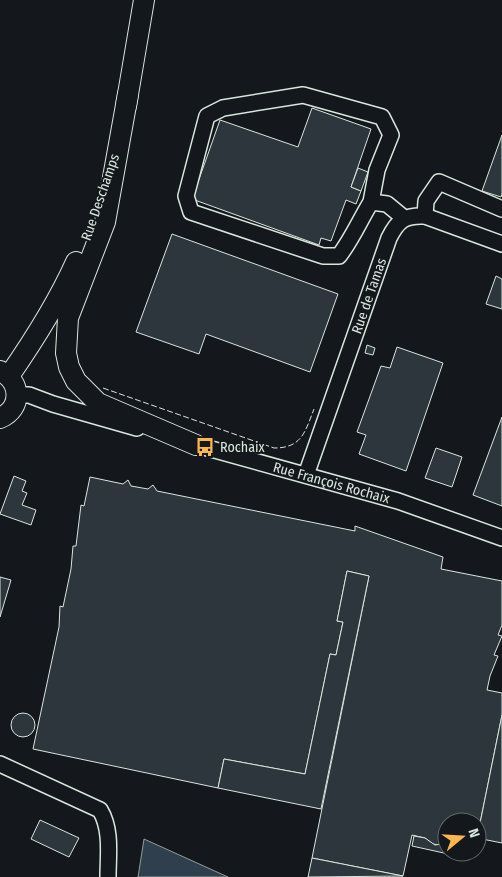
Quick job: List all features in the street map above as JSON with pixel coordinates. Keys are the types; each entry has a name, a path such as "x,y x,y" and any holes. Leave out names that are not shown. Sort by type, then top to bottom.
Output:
{"main road":[{"name":"Rue Deschamps","path":"4,373 30,345 67,284 89,234 116,152 144,0"},
{"path":"128,94 105,222 68,318 66,353 69,367 76,381 98,402 196,445"},
{"path":"0,418 12,408 16,400 16,389 4,373"}],"street":[{"path":"303,95 382,117 390,135 377,170 371,202 350,242 338,256 323,256 191,212 186,196 207,116 223,108 303,95"},
{"path":"424,216 426,201 439,182 502,209"},
{"path":"371,202 387,204 404,218 424,216 502,244"},
{"name":"Rue de Tamas","path":"306,475 389,238 395,227 404,218"},
{"name":"Rue François Rochaix","path":"16,395 29,395 53,404 398,501 502,538"},
{"path":"0,764 100,810 106,819 108,829 108,877"}],"water":[{"path":"144,839 228,877 138,877"}],"building":[{"path":"312,108 371,129 351,187 361,191 356,204 346,200 331,241 321,238 319,245 192,199 220,120 298,147"},
{"path":"502,135 502,194 501,197 482,191"},
{"path":"358,168 368,172 361,191 351,187"},
{"path":"172,234 338,294 310,372 206,334 199,354 136,332"},
{"path":"496,276 502,279 502,309 486,304"},
{"path":"367,345 375,348 373,355 365,353"},
{"path":"397,347 443,363 406,471 359,454 366,435 357,432 381,366 390,368"},
{"path":"502,417 502,506 473,495"},
{"path":"436,448 462,457 452,487 425,478"},
{"path":"14,476 26,481 22,491 27,493 22,505 36,510 31,525 0,514"},
{"path":"90,477 123,484 128,480 131,486 148,489 153,485 157,491 355,531 355,526 443,557 441,569 502,581 502,625 498,635 502,636 494,655 498,656 487,690 502,693 502,715 482,812 437,812 437,845 425,838 412,835 403,876 312,858 369,576 347,571 337,621 343,622 336,655 330,654 305,774 224,759 218,788 33,749 59,627 60,606 63,607 71,569 73,546 76,546 81,505 84,506"},
{"path":"347,571 369,576 321,809 218,788 224,759 305,774 330,654 336,655 343,622 337,621"},
{"path":"0,577 11,580 0,617"},
{"path":"23,713 31,717 35,725 31,733 23,737 15,733 11,725 15,717"},
{"path":"502,715 502,843 487,840 487,812 482,812"},
{"path":"40,820 79,838 69,857 31,839"},
{"path":"414,836 425,838 437,845 437,851 412,846"},
{"path":"312,858 403,876 308,877"}],"fence":[{"path":"103,388 274,448 297,442 305,431 314,409"}],"place":[{"name":"Rochaix","path":"205,447"}]}
